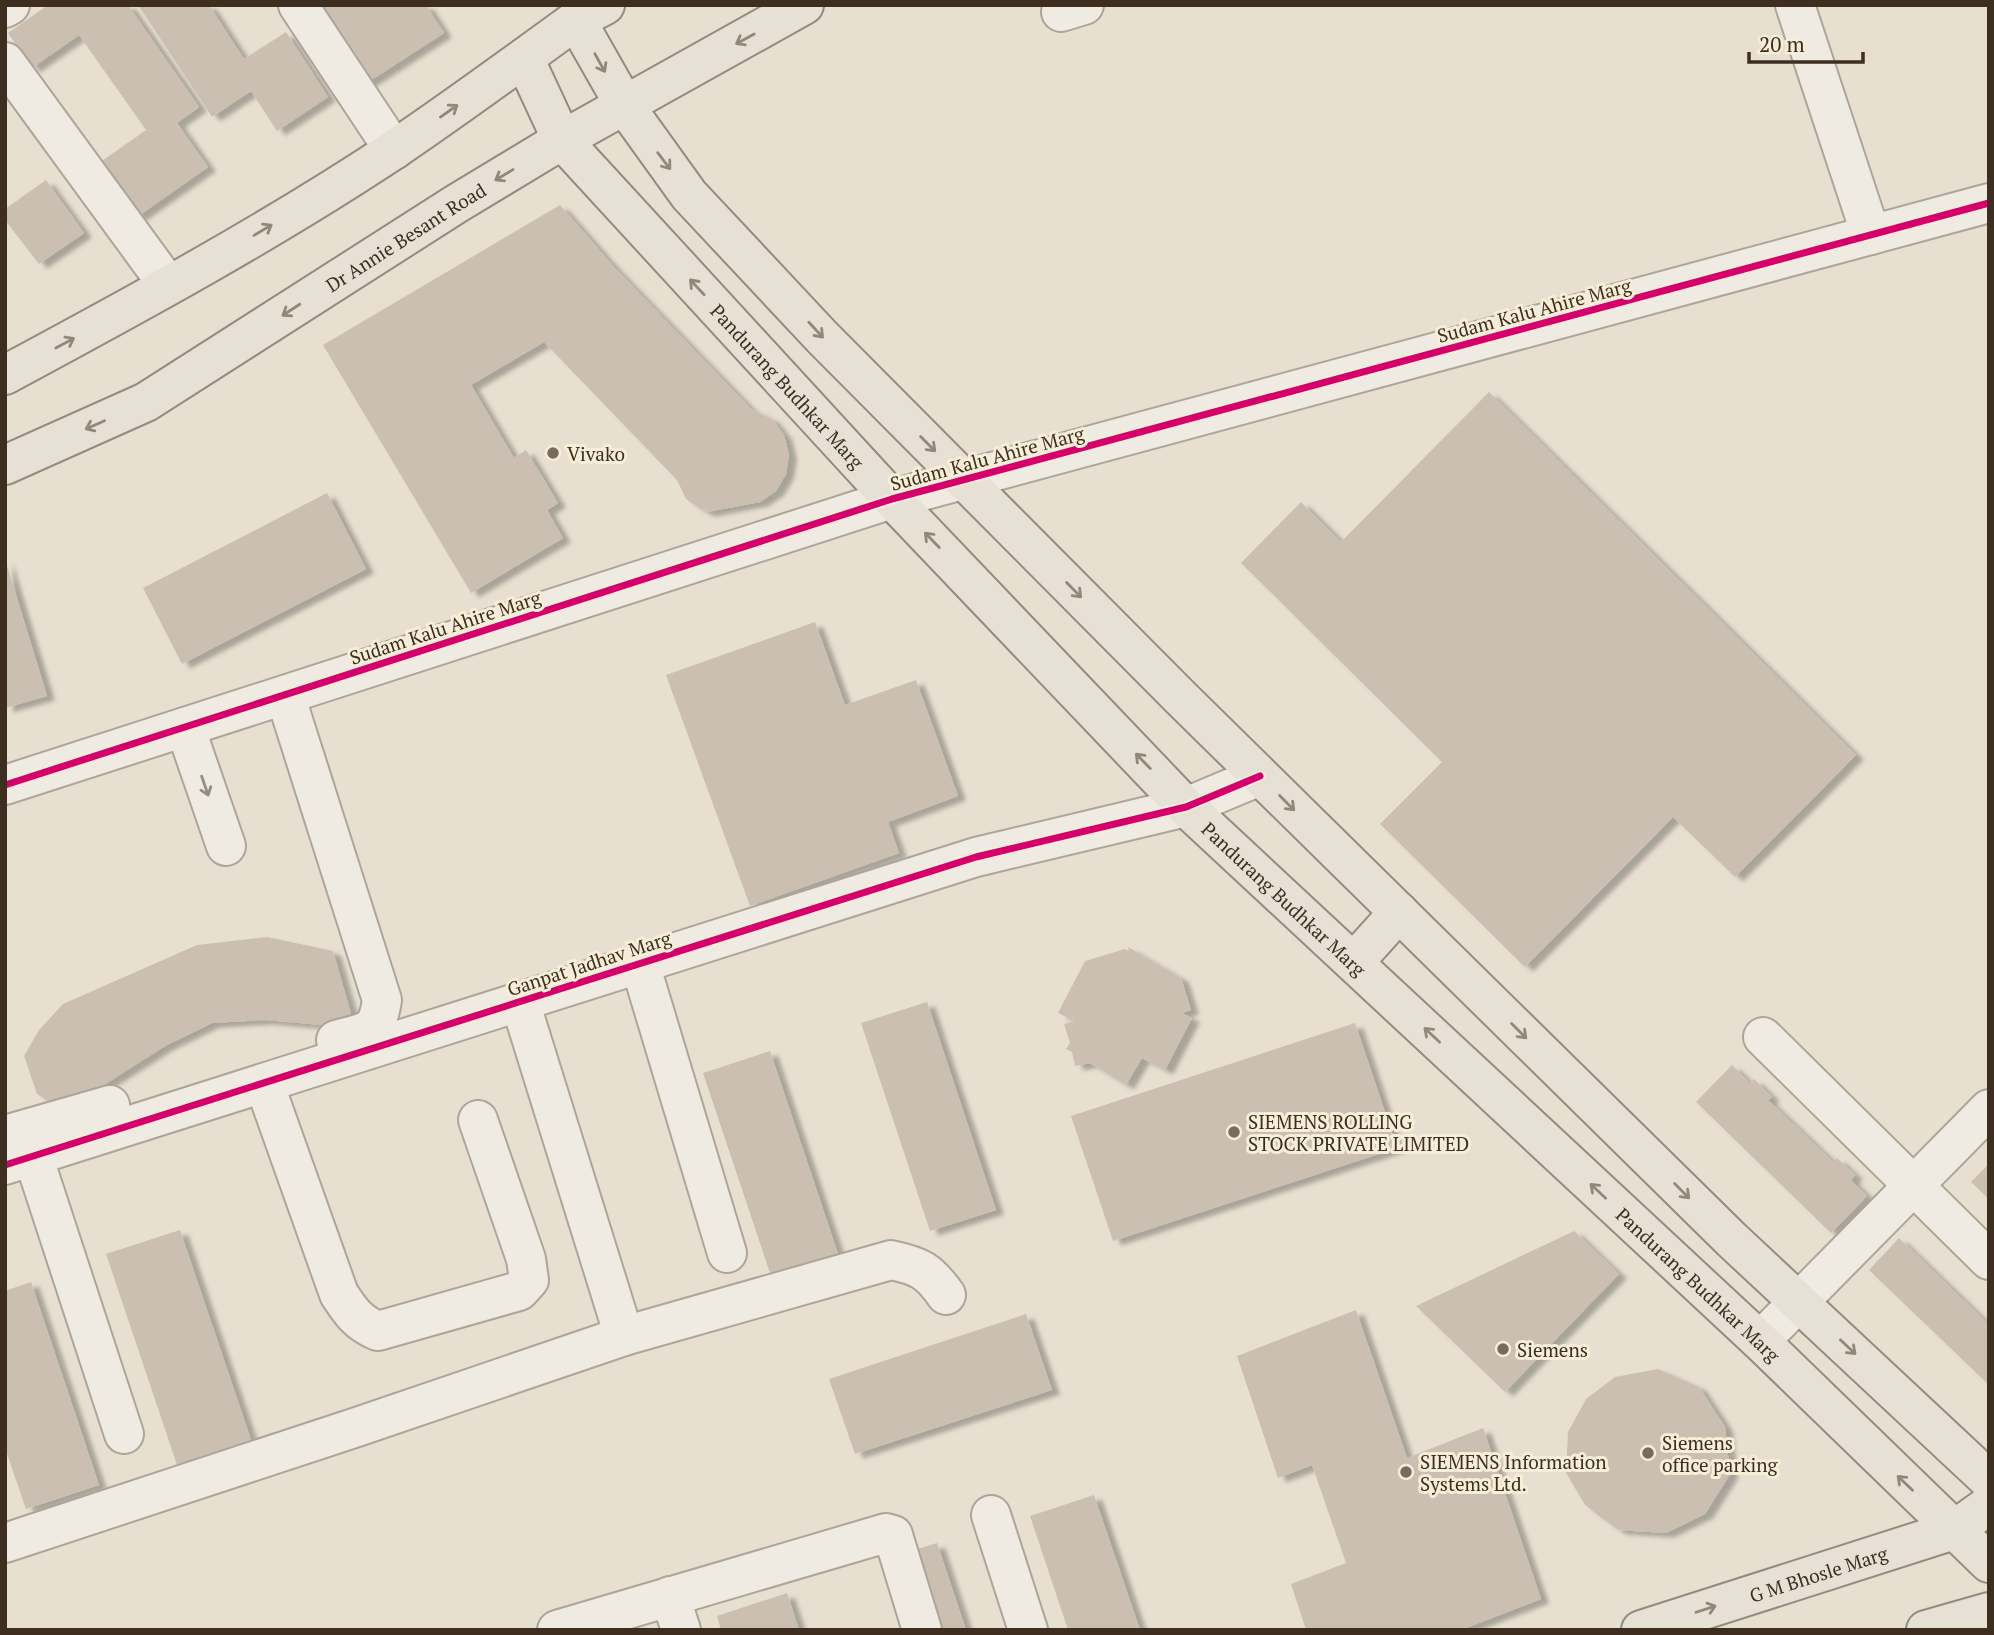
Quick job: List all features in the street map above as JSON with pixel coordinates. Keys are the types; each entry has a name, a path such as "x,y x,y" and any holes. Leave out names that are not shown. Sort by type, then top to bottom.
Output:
{"main road":[{"name":"Dr Annie Besant Road","path":"5,465 146,402 456,204 562,140 804,5"},
{"path":"9,365 169,285 257,234 394,150 590,12 625,106 689,195 821,337 1260,776 1732,1240 1989,1480"},
{"name":"Pandurang Budhkar Marg","path":"524,58 562,140 892,499 1186,807 1760,1341 1989,1563"},
{"path":"1354,962 1399,912"},
{"name":"G M Bhosle Marg","path":"1641,1630 1954,1530 1989,1505"},
{"path":"1934,1629 1989,1612"}],"street":[{"path":"5,8 10,5"},
{"path":"298,5 394,150"},
{"path":"1795,5 1871,235"},
{"path":"5,62 169,285"},
{"name":"Sudam Kalu Ahire Marg","path":"5,785 892,499 1989,203"},
{"path":"124,1434 15,1152 369,1030 380,1020 382,1000 285,695"},
{"path":"185,727 226,846"},
{"name":"Ganpat Jadhav Marg","path":"15,1152 264,1083 976,857 1186,807 1260,776"},
{"path":"640,964 727,1253"},
{"path":"520,1002 624,1336"},
{"path":"1763,1037 1989,1260"},
{"path":"264,1083 340,1294 352,1314 363,1325 378,1331 519,1291 529,1280 526,1259 478,1120"},
{"path":"1760,1341 1989,1110"},
{"path":"5,1543 624,1336 891,1259 910,1264 932,1275 946,1295"},
{"path":"991,1515 1028,1630"},
{"path":"557,1630 676,1613 890,1533 893,1535 922,1630"}],"building":[{"path":"48,5 128,5 199,107 177,123 208,167 137,217 99,163 146,130 79,35 32,68 8,33"},
{"path":"138,5 209,5 244,59 286,32 328,97 277,131 251,91 212,117"},
{"path":"328,5 426,5 444,33 359,88 312,16"},
{"path":"46,180 84,233 39,264 5,220 5,209"},
{"path":"560,205 614,267 751,409 772,419 784,435 789,455 786,474 776,491 760,502 707,512 699,508 686,499 677,480 544,342 471,385 514,458 526,450 558,503 547,510 563,538 471,593 323,345"},
{"path":"1489,392 1856,755 1735,877 1673,817 1525,967 1380,824 1442,762 1241,563 1301,502 1341,542"},
{"path":"327,493 366,569 182,664 143,588"},
{"path":"5,559 47,696 5,708"},
{"path":"815,622 845,705 916,680 958,796 888,822 899,853 750,906 666,675"},
{"path":"267,937 333,951 355,1028 266,1020 212,1023 165,1046 63,1111 37,1094 24,1056 39,1030 63,1004 197,945"},
{"path":"1128,947 1181,978 1191,1010 1182,1013 1192,1018 1165,1070 1142,1058 1126,1085 1090,1063 1075,1066 1072,1052 1066,1049 1070,1043 1064,1024 1074,1021 1058,1013 1085,961 1125,949 1129,951"},
{"path":"927,1002 996,1210 930,1231 861,1023"},
{"name":"SIEMENS ROLLING STOCK PRIVATE LIMITED","path":"1355,1023 1397,1148 1113,1241 1071,1116"},
{"path":"770,1051 838,1254 771,1276 703,1073"},
{"path":"1732,1065 1750,1083 1754,1079 1772,1097 1768,1100 1833,1162 1837,1158 1855,1175 1851,1180 1867,1196 1831,1233 1696,1102"},
{"path":"1989,1164 1989,1199 1971,1182"},
{"path":"180,1230 251,1440 177,1465 106,1254"},
{"name":"Siemens","path":"1574,1231 1619,1274 1505,1392 1416,1306"},
{"path":"1899,1238 1989,1325 1989,1385 1869,1270"},
{"path":"31,1282 99,1485 26,1509 5,1448 5,1291"},
{"name":"SIEMENS Information Systems Ltd.","path":"1356,1310 1407,1458 1483,1428 1541,1599 1461,1630 1306,1630 1291,1584 1346,1563 1312,1465 1278,1478 1237,1356"},
{"path":"1026,1314 1052,1390 855,1454 829,1379"},
{"name":"Siemens office parking","path":"1658,1369 1699,1387 1725,1427 1730,1474 1705,1514 1666,1533 1618,1530 1585,1505 1566,1473 1568,1432 1586,1399 1615,1377"},
{"path":"1094,1495 1140,1630 1068,1630 1030,1516"},
{"path":"937,1543 966,1630 932,1630 905,1553"},
{"path":"787,1593 799,1630 721,1630 717,1616"}],"cycle path":[{"path":"5,785 892,499 1989,203"},
{"path":"5,1165 976,857 1186,807 1260,776"}],"place":[{"name":"Vivako","path":"553,453"},
{"name":"SIEMENS ROLLING STOCK PRIVATE LIMITED","path":"1234,1132"},
{"name":"Siemens","path":"1503,1349"},
{"name":"Siemens office parking","path":"1648,1453"},
{"name":"SIEMENS Information Systems Ltd.","path":"1406,1472"}]}
